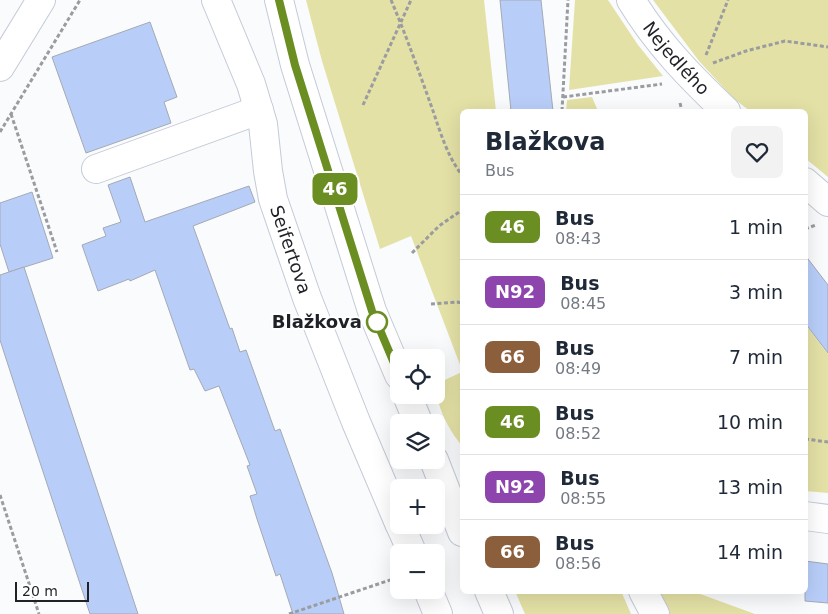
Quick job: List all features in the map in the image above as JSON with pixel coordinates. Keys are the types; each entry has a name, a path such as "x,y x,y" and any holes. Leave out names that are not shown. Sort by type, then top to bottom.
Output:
{"street":[{"path":"0,67 41,0"},
{"name":"Seifertova","path":"216,0 251,84 264,124 268,171 273,199 307,298 390,503"},
{"path":"279,0 295,65 372,311 390,354"},
{"name":"Nejedlého","path":"631,0 648,28 695,72 724,109"},
{"path":"96,169 259,110"},
{"path":"808,185 828,202"},
{"path":"441,469 454,486 460,520"},
{"path":"808,516 828,519"},
{"path":"490,594 499,614"},
{"path":"645,594 655,614"},
{"path":"432,599 438,614"}],"path":[{"path":"0,132 80,0"},
{"path":"391,0 441,134 460,172"},
{"path":"363,105 411,0"},
{"path":"562,109 568,0"},
{"path":"695,72 728,0"},
{"path":"695,72 746,51 785,41 828,47"},
{"path":"563,98 662,84"},
{"path":"11,113 57,252"},
{"path":"412,252 440,226 460,211"},
{"path":"431,304 460,303"},
{"path":"808,439 828,442"},
{"path":"0,495 39,614"},
{"path":"289,614 390,580"}],"shaded area":[{"path":"306,0 484,0 496,109 460,109 460,365 411,236 380,249 322,61"},
{"path":"575,0 608,0 638,45 663,76 569,90"},
{"path":"653,0 828,0 828,177 808,160 808,109 747,109 733,98 699,61"},
{"path":"592,97 597,109 566,109 567,100"},
{"path":"808,328 828,354 828,493 808,491"},
{"path":"460,373 460,443 452,432 439,404 445,404 445,380"},
{"path":"516,594 622,594 631,614 525,614"},
{"path":"657,594 700,594 755,614 666,614"}],"building":[{"path":"500,0 541,0 553,109 511,109"},
{"path":"150,22 177,97 164,102 171,123 86,153 52,57"},
{"path":"130,177 145,222 249,186 255,202 193,226 230,329 232,328 240,352 246,350 275,431 280,429 332,573 344,614 293,614 280,574 276,576 250,496 257,494 247,466 250,465 219,386 205,391 194,369 190,370 155,270 130,281 129,279 98,291 82,245 106,236 103,228 121,222 108,185"},
{"path":"32,192 53,258 9,272 0,244 0,203"},
{"path":"808,259 828,285 828,353 808,327"},
{"path":"24,267 138,614 90,614 22,408 0,340 0,275"},
{"path":"808,561 828,564 828,603 805,601 805,594 808,594"}],"bus line":[{"name":"46","path":"279,0 295,65 372,311 390,354"}],"place":[{"name":"Blažkova","path":"377,322"}]}
